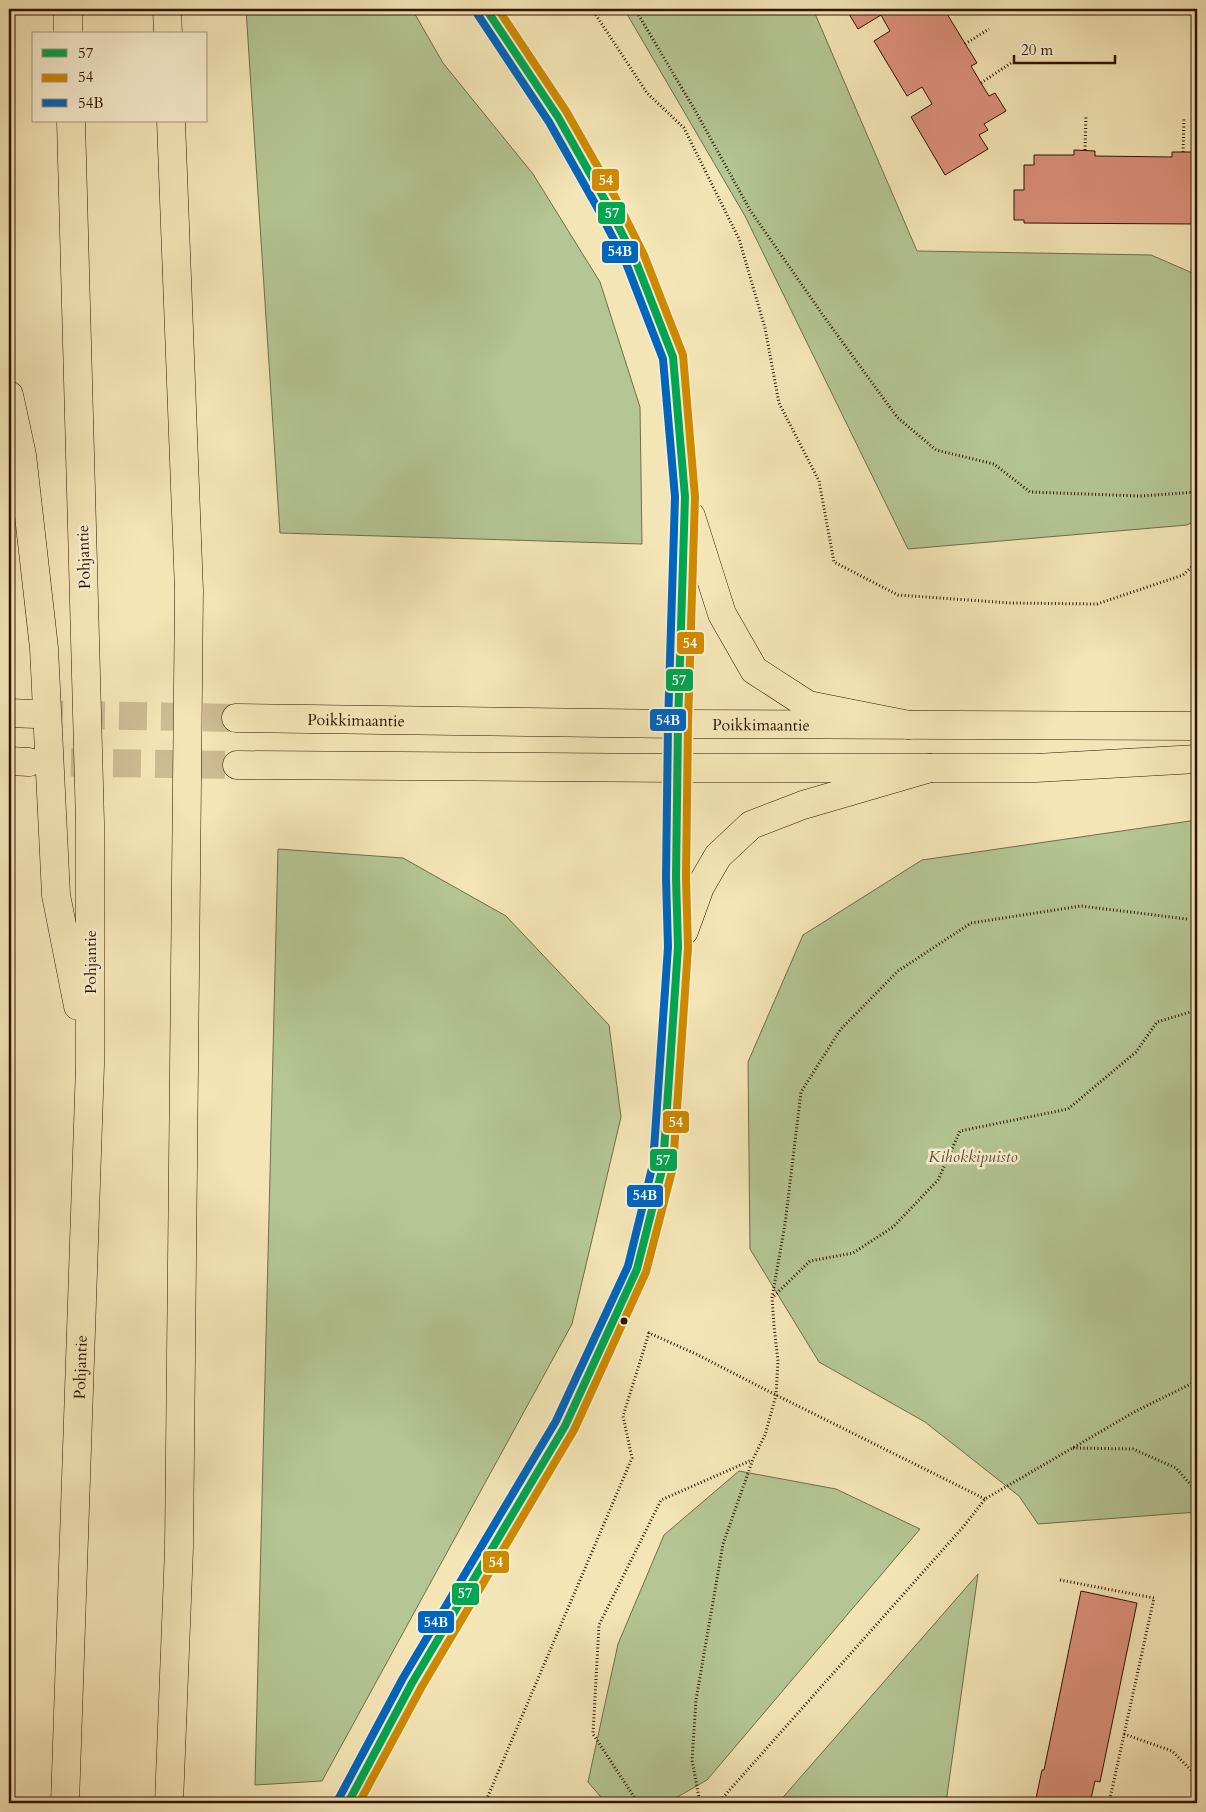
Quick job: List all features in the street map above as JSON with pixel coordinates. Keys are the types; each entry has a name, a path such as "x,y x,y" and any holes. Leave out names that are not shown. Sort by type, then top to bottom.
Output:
{"main road":[{"path":"68,9 68,32"},
{"path":"167,9 168,32"},
{"path":"348,1803 412,1683 565,1426 637,1269 663,1166 678,947 676,878 677,768 685,497 672,357 635,259 606,202 558,118 486,9"},
{"name":"Pohjantie","path":"64,1803 90,1065 90,823 71,122"},
{"path":"169,1803 178,1548 189,590 171,122"},
{"path":"9,395 22,455 44,648 56,895 90,1065"},
{"path":"685,497 722,614 754,670 808,705 909,725"},
{"name":"Poikkimaantie","path":"236,718 678,724 1197,726"},
{"path":"237,765 1036,768 1197,759"},
{"path":"678,947 700,887 713,864 718,856 751,825 803,805 930,768"}],"path":[{"path":"592,9 646,93 684,128 739,239 765,328 779,403 819,481 834,562 898,594 1011,603 1097,604 1183,575 1197,562"},
{"path":"635,9 696,112 750,210 897,418 936,450 994,464 1030,492 1140,496 1197,492"},
{"path":"965,44 989,29"},
{"path":"981,83 1011,63"},
{"path":"1085,150 1086,116"},
{"path":"1183,152 1184,118"},
{"path":"700,1803 692,1760 696,1700 723,1544 753,1459 766,1435 776,1395 778,1361 772,1298 785,1224 801,1092 840,1030 898,971 971,923 1081,906 1187,919"},
{"path":"772,1298 810,1260 853,1253 893,1227 938,1180 960,1131 1068,1109 1136,1052 1157,1022 1197,1010"},
{"path":"485,1803 632,1458 623,1416 650,1333 985,1498"},
{"path":"718,1803 964,1526 985,1498 1136,1412 1197,1381"},
{"path":"1073,1448 1133,1449 1176,1468 1197,1492"},
{"path":"638,1803 592,1734 599,1625 662,1500 753,1459"},
{"path":"1060,1580 1154,1598 1109,1803"},
{"path":"1124,1734 1172,1750 1197,1776"}],"green space":[{"path":"246,9 412,9 443,63 533,174 600,282 640,407 642,544 280,533"},
{"path":"624,9 813,9 917,251 1151,255 1197,275 1197,520 1187,525 908,549 745,216"},
{"name":"Kihokkipuisto","path":"1197,820 1197,1512 1038,1524 1019,1496 925,1422 819,1362 750,1249 748,1062 803,935 922,860"},
{"path":"278,849 403,858 506,916 609,1025 621,1117 572,1324 322,1781 255,1785"},
{"path":"739,1471 836,1489 920,1529 707,1780 667,1803 606,1803 588,1782 618,1644 664,1535"},
{"path":"978,1574 946,1803 778,1803"}],"building":[{"path":"846,9 944,9 977,63 971,66 981,83 989,96 995,93 1006,111 984,124 988,130 979,135 988,149 945,175 911,117 932,104 922,87 907,96 874,41 890,31 881,15 858,29"},
{"path":"1074,150 1095,151 1095,156 1172,157 1172,152 1196,152 1197,224 1024,223 1024,220 1014,220 1014,190 1024,190 1024,165 1034,165 1034,155 1074,155"},
{"path":"1081,1591 1137,1603 1100,1782 1095,1781 1090,1803 1035,1803 1042,1770 1044,1770"}],"tunnel":[{"path":"35,714 236,718"},
{"path":"29,762 237,765"}],"transit line":[{"name":"57","path":"348,1803 412,1683 565,1426 637,1269 663,1166 678,947 676,878 678,724 685,497 673,357 635,259 606,202 558,117 486,9"},
{"name":"54","path":"359,1803 421,1688 574,1430 646,1272 673,1167 688,948 686,878 688,724 695,497 683,355 644,255 615,197 566,111 498,9"},
{"name":"54B","path":"339,1798 403,1678 556,1421 628,1266 653,1164 668,947 666,878 668,724 675,497 663,359 626,263 597,207 549,122 478,15"}]}
